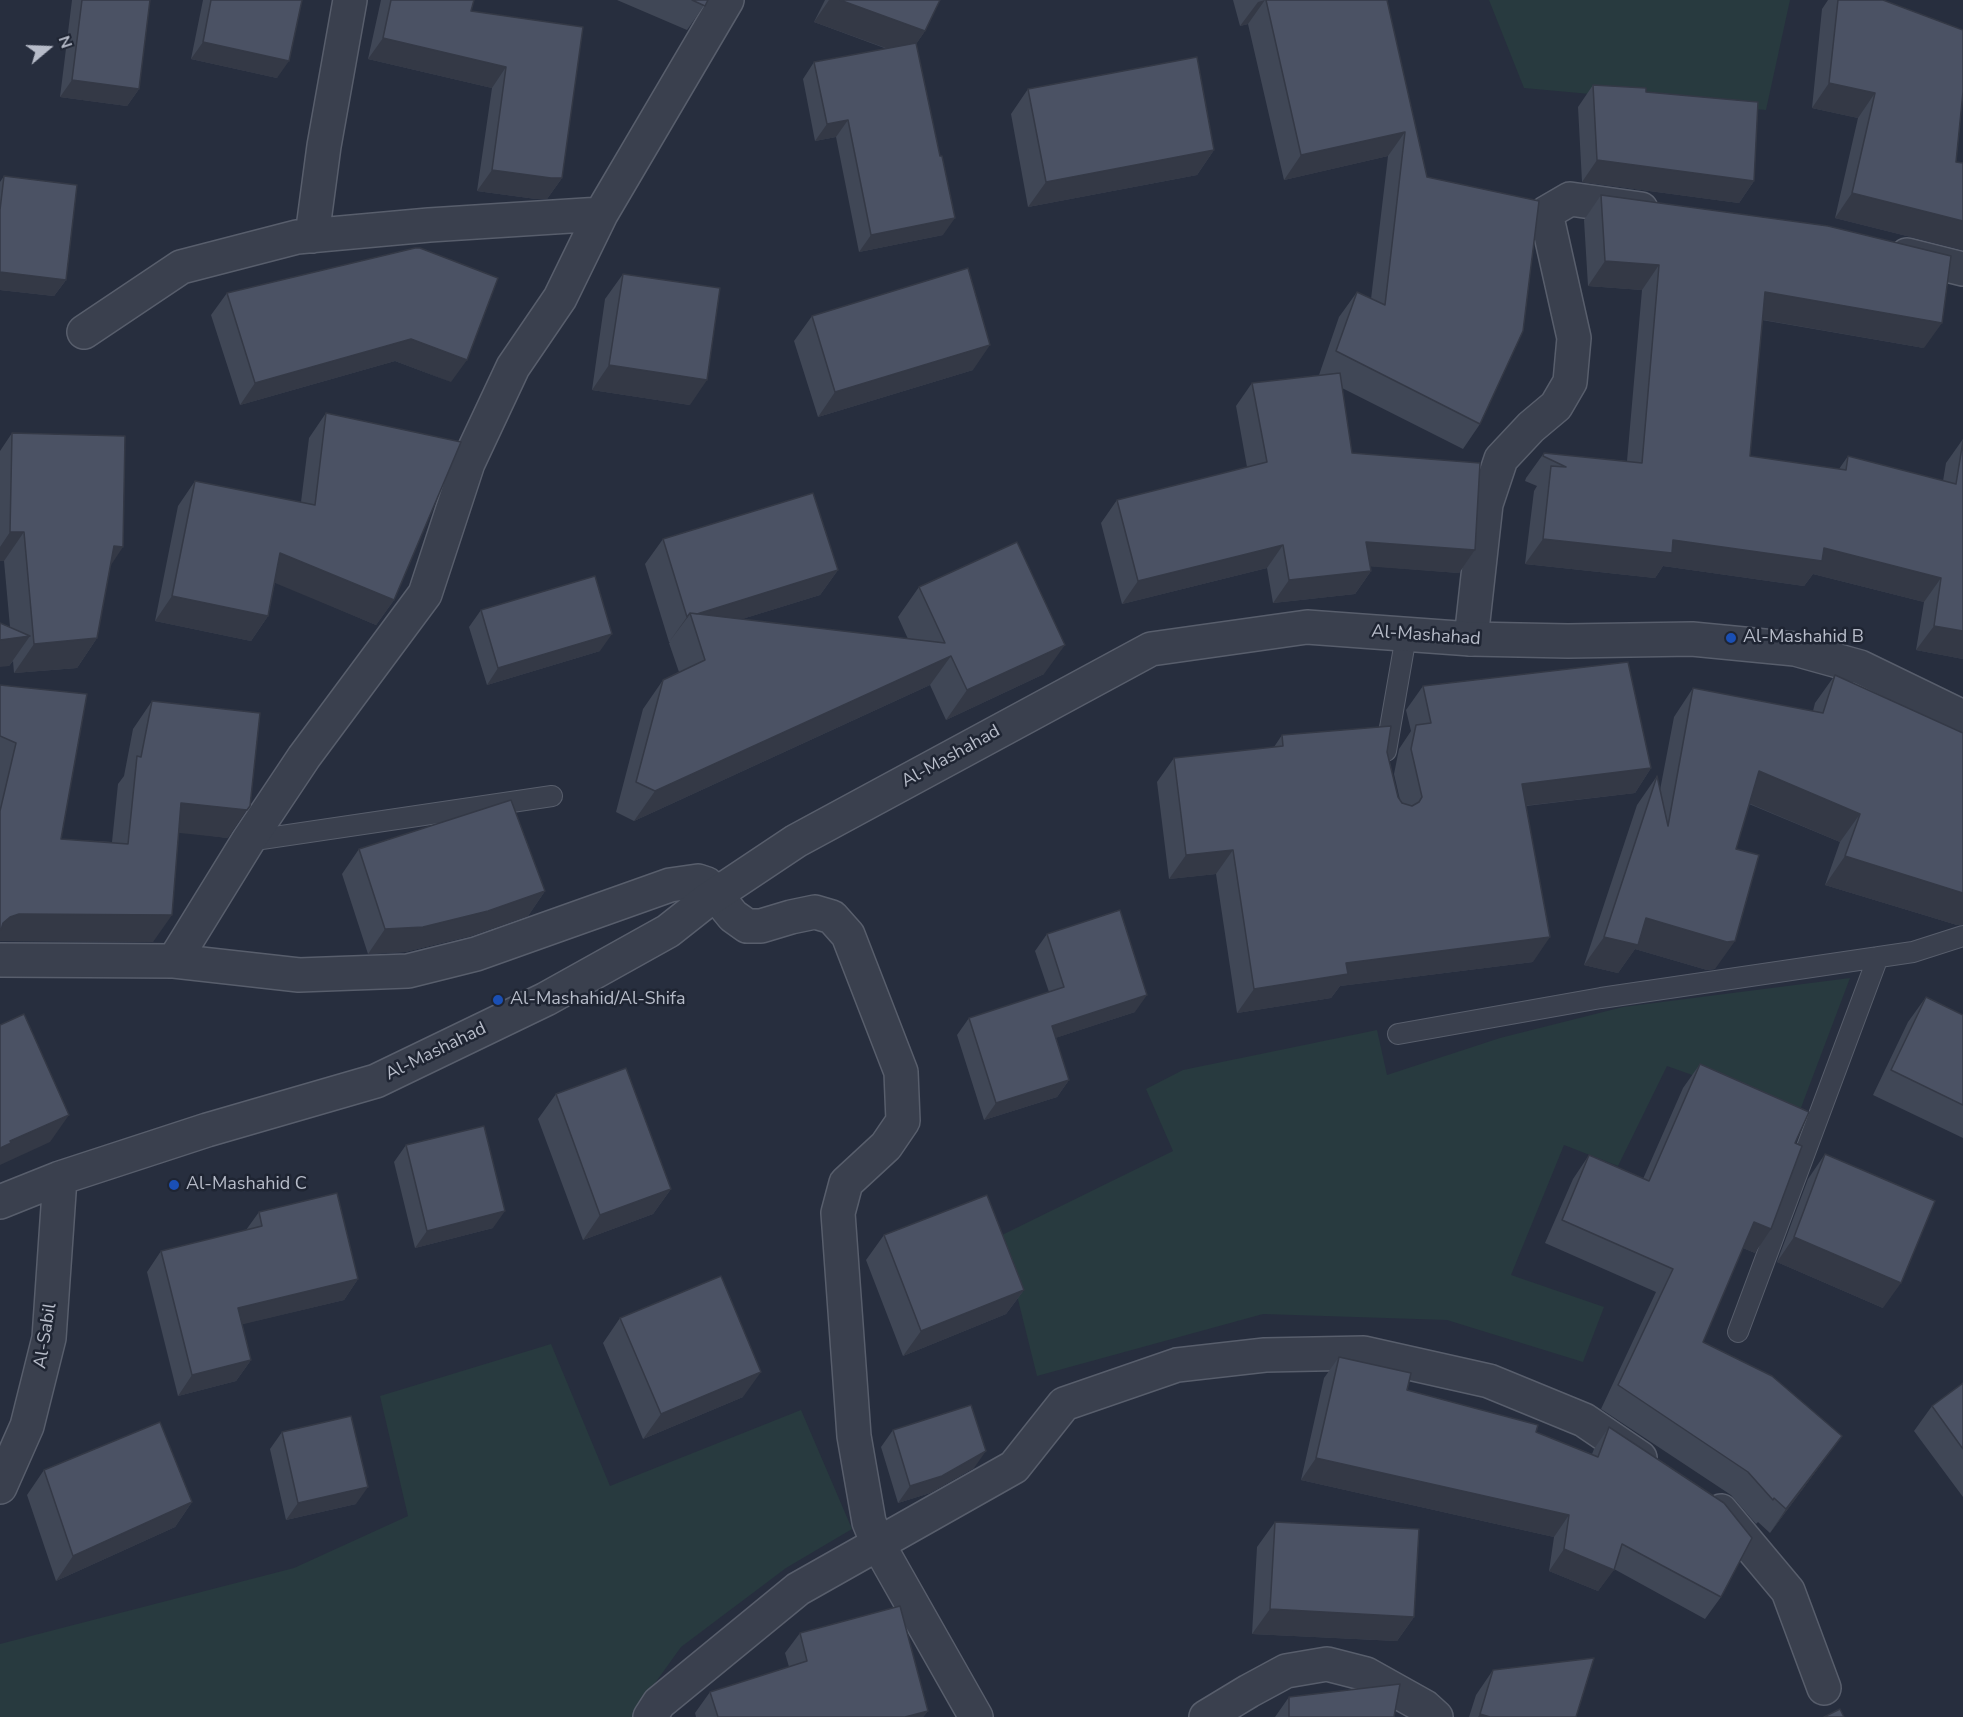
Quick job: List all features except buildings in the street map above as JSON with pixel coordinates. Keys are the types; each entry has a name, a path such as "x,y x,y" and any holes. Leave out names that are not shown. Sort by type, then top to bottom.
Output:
{"street":[{"path":"312,236 324,146 350,0"},
{"path":"174,961 248,841 325,727 425,594 468,463 513,367 560,298 601,214 728,0"},
{"path":"1471,639 1486,504 1501,459 1531,427 1556,406 1570,382 1574,338 1546,213 1570,199 1675,213"},
{"path":"84,332 181,267 297,237 429,225 601,214"},
{"path":"1883,249 1963,269"},
{"name":"Al-Mashahad","path":"0,1202 60,1178 207,1130 376,1081 556,993 668,931 716,894 796,841 1151,649 1308,627 1471,639 1568,641 1692,639 1795,650 1860,667 1963,717"},
{"path":"0,960 174,961 299,975 408,971 476,954 670,885 698,881 707,884 733,916 747,926 761,926 791,916 815,912 832,917 848,935 901,1072 903,1121 886,1146 846,1183 838,1213 854,1436 869,1522 878,1544 976,1717"},
{"name":"Al-Sabil","path":"0,1487 27,1426 49,1338 60,1178"},
{"path":"650,1717 659,1703 798,1589 1014,1467 1064,1404 1177,1365 1265,1355 1364,1353 1489,1381 1584,1420 1662,1472"},
{"path":"1701,1498 1721,1511 1788,1591 1824,1688"},
{"path":"1206,1717 1249,1690 1286,1671 1327,1664 1366,1674 1425,1707 1436,1717"}],"lane":[{"path":"1382,774 1406,636"},
{"path":"248,841 552,796"},
{"path":"1398,1034 1601,998 1913,952 1963,936"},
{"path":"1738,1332 1878,957"}],"shaded area":[{"path":"1489,0 1790,0 1766,110 1524,88"},
{"path":"1850,978 1799,1113 1667,1066 1618,1166 1564,1145 1511,1275 1604,1307 1583,1362 1447,1320 1263,1314 1037,1376 1002,1235 1173,1151 1146,1089 1183,1070 1377,1030 1387,1075 1500,1038 1623,1007"},
{"path":"551,1344 610,1486 801,1410 852,1529 786,1568 681,1647 645,1697 634,1717 0,1717 0,1644 294,1568 408,1516 380,1396"}],"place":[{"name":"Al-Mashahid B","path":"1731,638"},
{"name":"Al-Mashahid/Al-Shifa","path":"498,1000"},
{"name":"Al-Mashahid C","path":"174,1185"}]}
